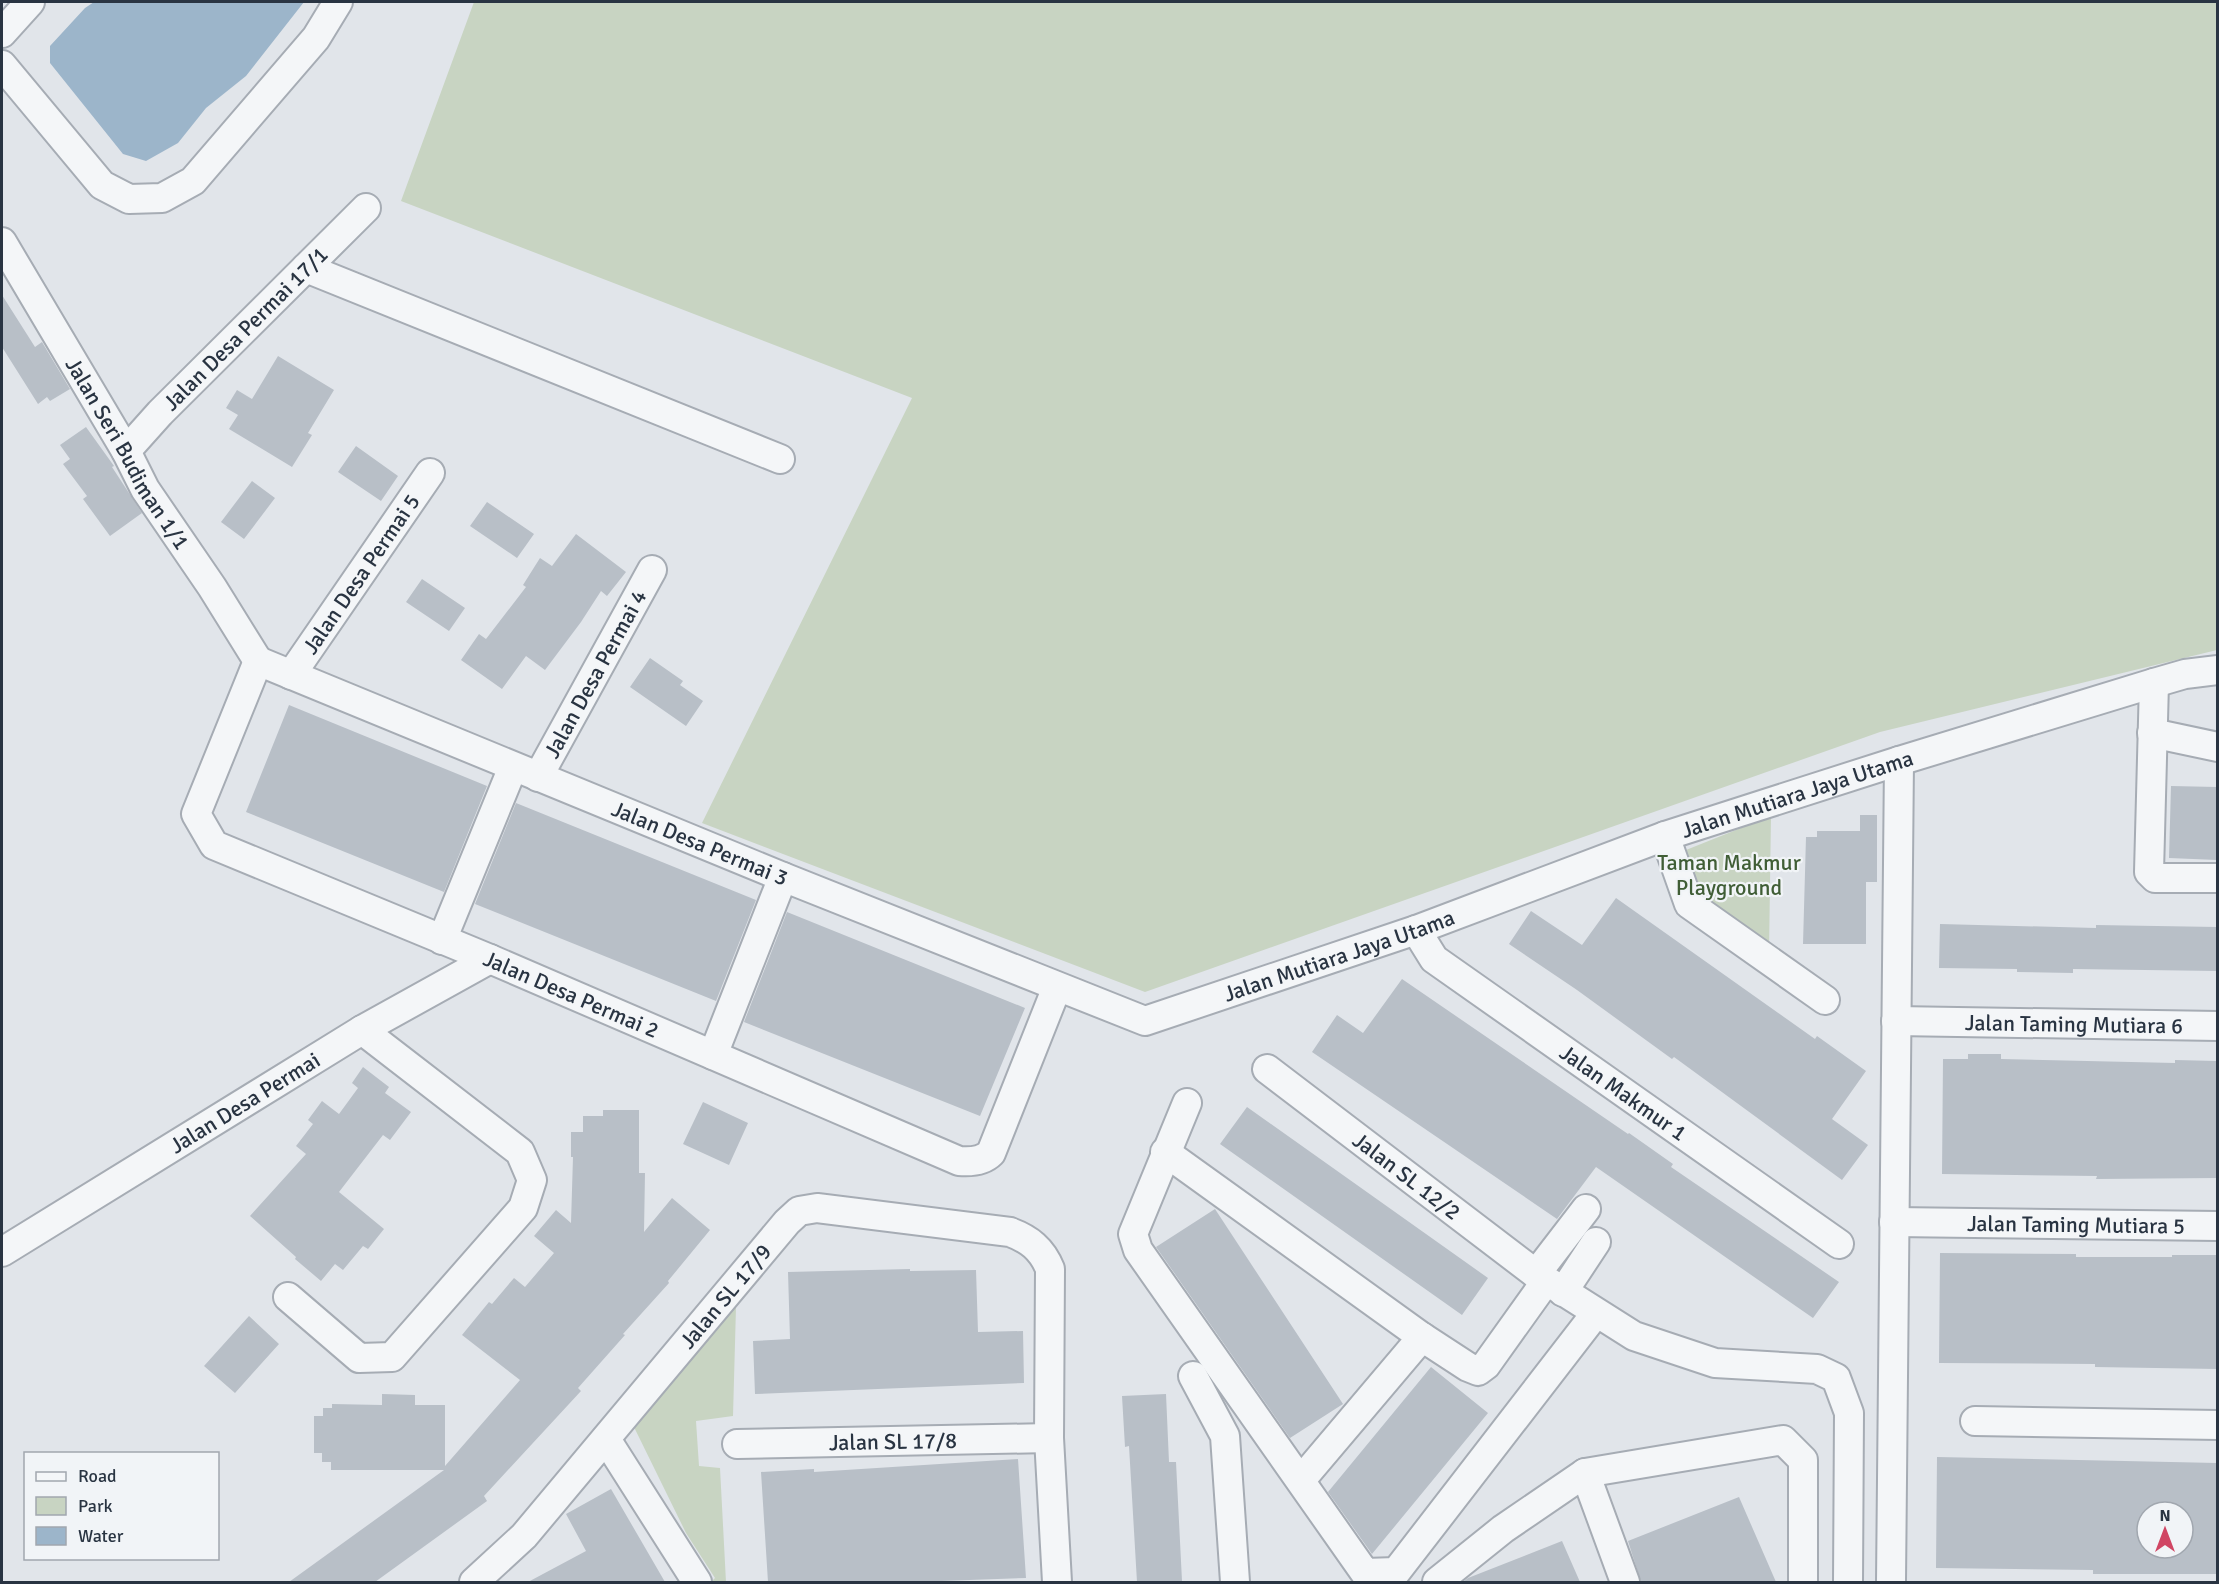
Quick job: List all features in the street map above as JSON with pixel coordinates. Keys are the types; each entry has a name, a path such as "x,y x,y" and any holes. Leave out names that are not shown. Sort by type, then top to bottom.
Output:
{"street":[{"path":"2,33 30,2"},
{"path":"2,65 102,185 129,199 162,198 193,181 316,38 338,2"},
{"name":"Jalan Desa Permai 17/1","path":"126,451 160,413 366,208"},
{"name":"Jalan Seri Budiman 1/1","path":"2,242 126,451 145,489 212,586 258,661"},
{"path":"306,268 780,459"},
{"name":"Jalan Desa Permai 5","path":"291,675 430,473"},
{"name":"Jalan Desa Permai 4","path":"442,940 525,772 652,570"},
{"name":"Jalan Desa Permai 3","path":"258,661 783,877 1145,1021"},
{"name":"Jalan Desa Permai 2","path":"258,661 196,814 214,845 490,959 959,1161 979,1160 992,1153 1057,987"},
{"name":"Jalan Mutiara Jaya Utama","path":"1145,1021 1416,930 1665,836 2154,683 2185,674 2217,670"},
{"path":"2154,683 2148,872 2155,878 2217,878"},
{"path":"2152,733 2217,747"},
{"path":"1891,1582 1899,761"},
{"path":"1665,836 1689,904 1825,1000"},
{"path":"713,1055 783,877"},
{"name":"Jalan Makmur 1","path":"1416,930 1434,959 1839,1244"},
{"name":"Jalan Desa Permai","path":"2,1252 363,1030 490,959"},
{"name":"Jalan Taming Mutiara 6","path":"1896,1021 2217,1026"},
{"path":"288,1297 359,1358 392,1357 523,1208 532,1180 520,1152 363,1030"},
{"name":"Jalan SL 12/2","path":"1267,1068 1548,1283 1634,1336 1715,1363 1817,1369 1836,1378 1850,1413 1848,1582"},
{"path":"1187,1103 1133,1234 1138,1250 1365,1573 1396,1572 1596,1313"},
{"path":"1165,1152 1422,1337 1478,1371 1486,1365 1548,1283 1586,1209"},
{"name":"Jalan SL 17/9","path":"479,1581 524,1536 787,1222 799,1211 817,1208 1010,1232 1023,1236 1035,1245 1050,1269 1049,1438"},
{"name":"Jalan Taming Mutiara 5","path":"1894,1222 2217,1226"},
{"path":"1548,1283 1596,1242"},
{"path":"1301,1480 1422,1337"},
{"path":"1193,1376 1225,1436 1235,1582"},
{"path":"1975,1421 2217,1425"},
{"path":"1049,1438 1057,1582"},
{"name":"Jalan SL 17/8","path":"737,1444 1049,1438"},
{"path":"606,1439 697,1582"},
{"path":"1437,1582 1503,1529 1585,1473 1783,1440 1803,1460 1803,1582"},
{"path":"1585,1473 1625,1582"}],"green space":[{"path":"474,2 2217,2 2217,650 1880,732 1145,992 702,823 912,398 401,201"},
{"name":"Taman Makmur Playground","path":"1771,816 1769,952 1696,900 1681,852"},
{"path":"736,1307 733,1416 696,1421 699,1466 720,1468 726,1582 711,1582 715,1578 686,1533 632,1423"}],"water":[{"path":"94,2 304,2 246,76 206,108 178,143 146,161 123,154 50,63 50,46 85,8"}],"building":[{"path":"2,295 35,347 42,342 70,389 50,401 47,397 38,404 2,347"},
{"path":"278,356 334,390 308,433 312,435 292,467 229,429 238,415 226,408 237,390 252,399"},
{"path":"86,427 114,466 112,467 142,513 110,536 83,499 87,496 63,464 70,459 60,445"},
{"path":"356,446 398,476 381,501 338,472"},
{"path":"252,481 275,498 244,539 221,522"},
{"path":"487,502 534,534 517,558 470,526"},
{"path":"576,534 626,572 607,596 601,591 545,670 526,656 502,689 461,660 479,634 486,639 526,587 523,585 540,558 552,566"},
{"path":"422,579 465,608 449,631 406,602"},
{"path":"650,658 683,681 680,685 703,701 686,726 630,687"},
{"path":"289,705 487,786 444,892 246,812"},
{"path":"2171,786 2217,787 2217,860 2169,858"},
{"path":"516,803 756,900 716,1001 475,904"},
{"path":"1860,815 1877,815 1877,882 1866,882 1866,944 1803,944 1806,837 1817,837 1817,831 1860,831"},
{"path":"1616,898 1815,1039 1817,1036 1866,1071 1832,1119 1868,1145 1842,1180 1674,1057 1672,1059 1509,944 1531,911 1582,945"},
{"path":"787,912 1025,1008 980,1116 744,1022"},
{"path":"1940,924 2096,928 2096,925 2217,927 2217,971 2073,969 2073,973 2017,972 2017,969 1939,968"},
{"path":"1402,979 1629,1133 1673,1164 1671,1167 1839,1282 1813,1318 1596,1167 1557,1219 1312,1052 1337,1015 1363,1033"},
{"path":"1968,1054 2001,1054 2001,1059 2175,1063 2175,1060 2217,1061 2217,1178 2096,1179 2097,1176 1942,1174 1943,1059 1968,1059"},
{"path":"363,1067 389,1087 385,1093 411,1112 390,1140 383,1135 339,1192 384,1229 368,1249 363,1246 343,1270 335,1264 321,1281 250,1216 306,1154 296,1146 313,1124 308,1120 322,1101 339,1114 358,1088 352,1083"},
{"path":"703,1102 748,1123 729,1165 683,1144"},
{"path":"1247,1107 1488,1278 1462,1315 1220,1144"},
{"path":"603,1110 639,1110 639,1173 645,1173 644,1232 672,1198 710,1230 668,1281 669,1283 578,1388 581,1391 484,1496 487,1501 375,1582 289,1582 444,1470 331,1470 331,1462 322,1462 322,1453 314,1453 314,1416 323,1416 323,1408 332,1408 332,1404 382,1405 382,1394 415,1395 415,1405 445,1405 445,1466 520,1380 462,1335 489,1302 492,1304 514,1278 525,1287 554,1253 534,1236 556,1210 571,1223 573,1157 571,1157 571,1132 583,1132 583,1116 603,1116"},
{"path":"1215,1209 1343,1404 1290,1438 1156,1247"},
{"path":"1940,1253 2076,1254 2076,1257 2217,1255 2217,1369 2095,1367 2095,1364 1939,1363"},
{"path":"910,1269 910,1271 976,1270 978,1332 1023,1331 1024,1383 755,1394 753,1341 790,1339 788,1272"},
{"path":"249,1316 279,1344 235,1393 204,1366"},
{"path":"1431,1367 1488,1413 1372,1554 1328,1492"},
{"path":"1166,1394 1169,1462 1176,1462 1182,1581 1137,1582 1129,1446 1125,1447 1122,1396"},
{"path":"1937,1457 2217,1463 2217,1574 2093,1574 2093,1570 1936,1568"},
{"path":"1018,1459 1026,1578 914,1582 768,1582 761,1472 814,1469 814,1472"},
{"path":"611,1489 665,1582 528,1582 586,1551 566,1514"},
{"path":"1739,1497 1776,1582 1641,1582 1628,1541"},
{"path":"1562,1541 1580,1582 1463,1582 1468,1578"}]}
